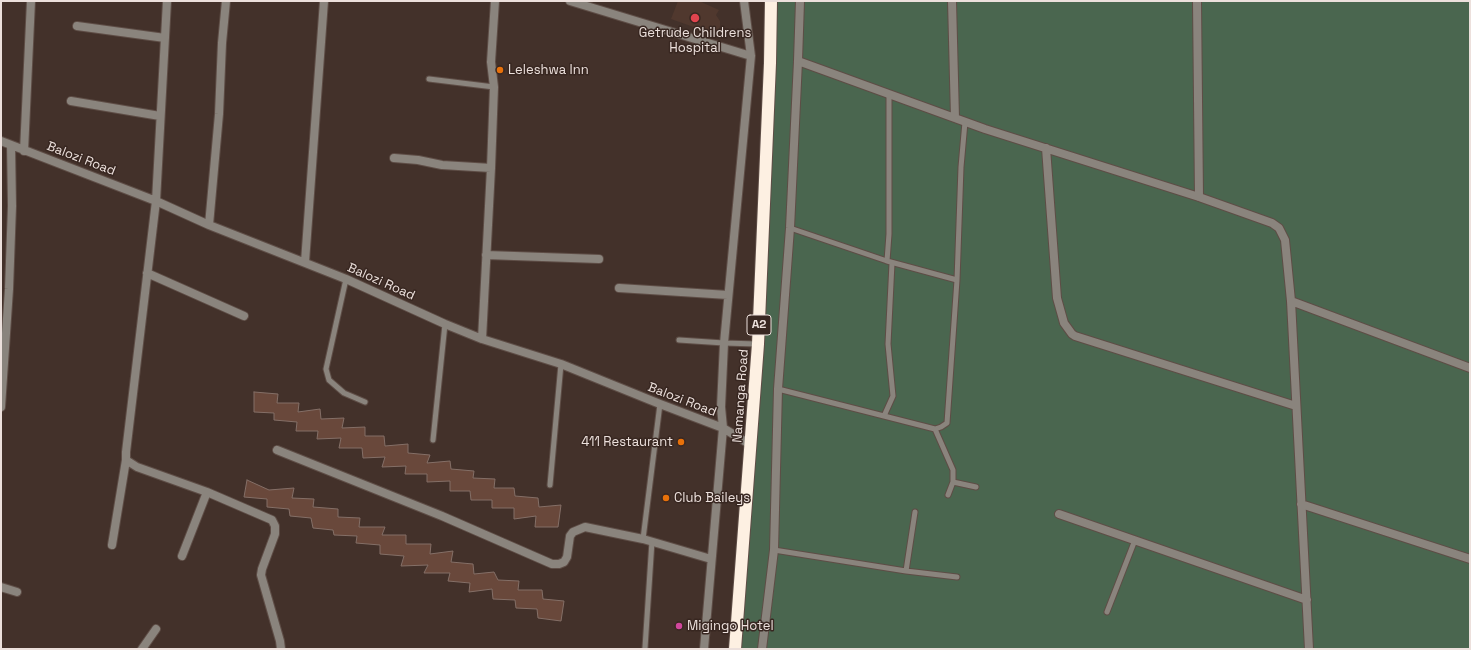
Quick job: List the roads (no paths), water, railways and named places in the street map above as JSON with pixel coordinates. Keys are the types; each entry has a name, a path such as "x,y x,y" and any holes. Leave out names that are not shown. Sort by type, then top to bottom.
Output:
{"highway":[{"name":"Namanga Road","path":"735,649 758,344 770,63 771,1"}],"street":[{"path":"24,151 31,1"},
{"path":"112,545 126,460 156,200 167,1"},
{"path":"209,225 219,114 222,43 226,1"},
{"path":"305,262 324,1"},
{"path":"482,339 491,168 494,87 491,62 495,1"},
{"path":"570,1 750,56"},
{"path":"704,649 723,428 721,407 724,343 750,56 744,1"},
{"path":"762,649 774,550 778,389 790,228 800,1"},
{"path":"952,1 954,118"},
{"path":"1197,1 1199,197"},
{"path":"77,26 165,38"},
{"path":"798,61 965,122 1199,197 1272,223 1279,228 1286,240 1309,649"},
{"path":"71,101 160,116"},
{"name":"Balozi Road","path":"1,141 156,200 209,225 346,279 445,324 482,339 561,364 723,428 751,445"},
{"path":"1,407 9,288 12,206 11,145"},
{"path":"1046,148 1058,298 1063,319 1072,334 1296,406"},
{"path":"394,158 418,160 442,165 491,168"},
{"path":"486,255 598,259"},
{"path":"147,273 244,316"},
{"path":"619,288 728,295"},
{"path":"1290,301 1470,368"},
{"path":"277,450 442,516 552,564 564,562 567,557 570,536 573,532 585,527 652,541 711,559"},
{"path":"126,460 137,467 207,492 272,520 275,526 275,534 261,575 281,649"},
{"path":"182,556 207,492"},
{"path":"1301,504 1470,559"},
{"path":"1059,514 1307,600"},
{"path":"1,587 17,592"},
{"path":"142,649 156,629"}],"lane":[{"path":"429,79 494,87"},
{"path":"884,416 893,396 888,344 889,95"},
{"path":"778,389 935,429 942,427 947,423 957,280 960,167 965,122"},
{"path":"790,228 889,262 957,280"},
{"path":"346,279 326,369 329,380 344,393 365,402"},
{"path":"433,440 445,324"},
{"path":"679,340 758,344"},
{"path":"550,485 561,364"},
{"path":"643,539 660,404"},
{"path":"935,429 954,470 953,482 948,495"},
{"path":"953,482 976,487"},
{"path":"906,571 915,512"},
{"path":"1107,612 1135,540"},
{"path":"645,648 652,541"},
{"path":"774,550 906,571 957,577"}],"place":[{"name":"Getrude Childrens Hospital","path":"695,18"},
{"name":"Leleshwa Inn","path":"500,70"},
{"name":"411 Restaurant","path":"681,442"},
{"name":"Club Baileys","path":"666,498"},
{"name":"Migingo Hotel","path":"679,626"}]}
